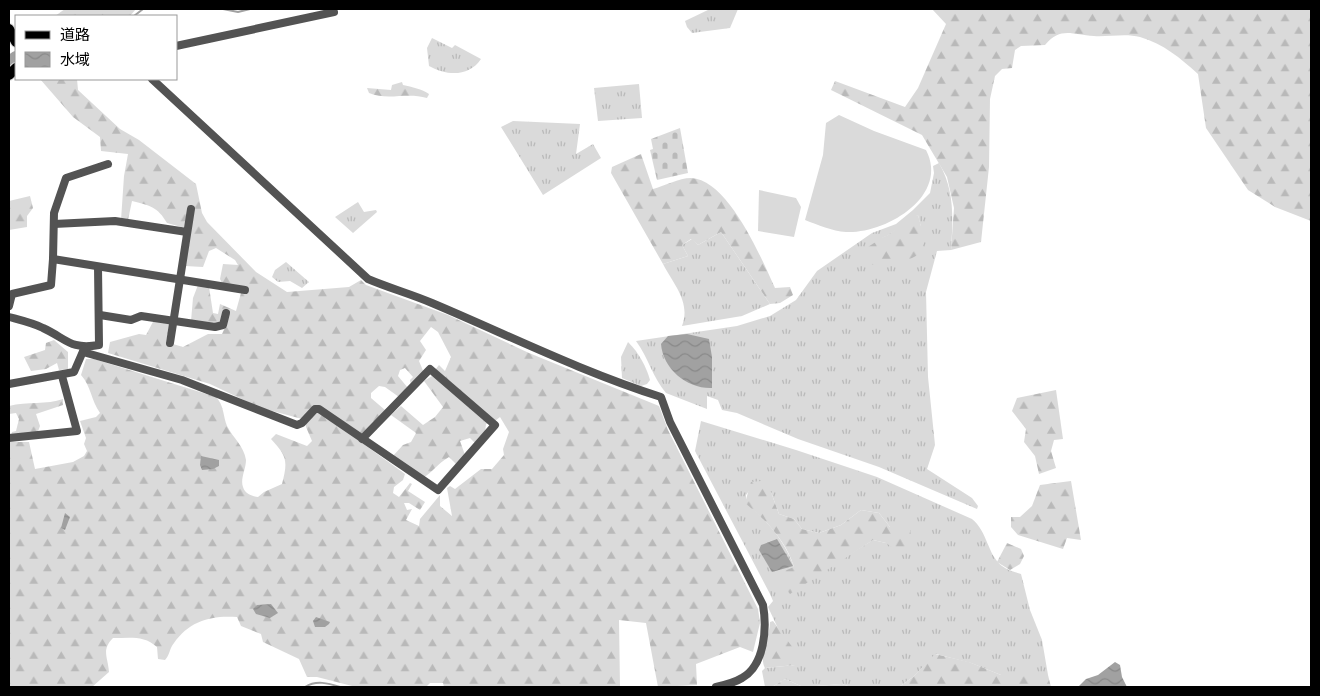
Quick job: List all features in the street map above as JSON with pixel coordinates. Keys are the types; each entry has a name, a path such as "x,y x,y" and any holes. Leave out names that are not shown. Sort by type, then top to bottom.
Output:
{"main road":[{"path":"9,29 15,40"}],"street":[{"path":"178,46 334,12"},
{"path":"153,80 368,278 391,289 429,302 608,379 661,397 670,422 764,605 766,628 754,667 744,678 716,687"},
{"path":"9,306 12,294 51,285 55,209 66,178 108,164"},
{"path":"170,343 191,209"},
{"path":"54,224 114,221 187,232"},
{"path":"53,258 98,267 246,290"},
{"path":"98,267 100,357"},
{"path":"100,315 130,320 141,316 220,327 226,313"},
{"path":"9,317 43,328 65,342 100,357 182,380 297,425 302,423 316,409 319,409 362,439 438,490 495,425 430,369 362,439"},
{"path":"84,350 99,345"},
{"path":"9,384 62,376 74,372 84,350"},
{"path":"9,438 77,431 62,376"}],"green space":[{"path":"65,9 136,9 131,15 56,15"},
{"path":"710,9 738,9 730,28 692,33 685,21"},
{"path":"932,9 1311,9 1311,221 1275,207 1248,190 1206,128 1198,74 1178,57 1157,43 1140,37 1129,35 1094,36 1067,33 1056,35 1045,45 1021,46 1015,50 1012,68 1002,69 995,76 990,99 989,167 981,242 951,250 954,208 947,177 922,135 831,90 835,81 905,107 918,88 946,24"},
{"path":"432,38 452,48 455,45 481,59 470,69 457,73 443,72 429,66 427,48"},
{"path":"41,80 77,80 78,90 120,129 139,140 196,184 202,213 207,222 256,272 287,292 349,287 361,280 366,285 448,315 529,353 659,406 668,430 758,609 760,623 753,652 740,647 696,664 697,685 658,687 646,623 619,620 620,687 444,687 443,683 430,683 426,687 356,687 317,677 307,677 299,659 263,642 261,634 241,626 237,617 218,617 201,621 187,629 172,645 165,660 158,659 157,647 152,643 136,638 113,638 106,650 109,672 92,687 9,687 9,442 29,442 35,469 73,462 84,456 87,451 84,444 86,438 80,421 96,417 100,413 81,375 86,359 94,359 216,397 222,407 229,430 245,455 246,463 242,484 245,491 251,495 258,497 264,492 282,484 285,459 271,439 276,434 307,446 312,441 306,427 306,420 261,408 210,384 108,353 110,342 139,334 146,335 154,320 170,323 166,342 183,347 208,334 222,334 227,322 219,325 191,321 193,298 198,285 209,287 213,313 218,314 220,304 236,311 241,293 223,285 220,279 223,264 238,265 235,260 216,248 209,251 203,267 185,266 185,228 167,223 156,210 132,201 128,220 121,220 124,176 128,154 101,151 100,137 73,117","holes":["431,327 438,332 451,357 445,371 439,365 435,370 440,380 432,376 424,381 443,407 435,417 423,425 401,406 391,415 416,433 411,442 403,445 392,457 423,478 449,457 456,464 465,455 460,441 470,438 476,444 485,433 486,424 500,417 509,432 503,449 504,455 492,469 481,469 455,489 450,486 447,488 452,516 440,506 440,495 420,519 419,526 406,520 412,509 407,510 404,503 409,503 420,510 425,502 408,491 412,484 410,483 399,497 393,493 394,487 403,480 405,474 358,440 394,402 385,410 371,398 371,393 379,386 385,387 399,397 408,388 398,376 400,370 405,368 413,377 410,380 411,386 424,373 419,361 426,350 420,341"]},
{"path":"402,82 403,85 420,89 429,94 427,98 419,96 390,97 376,95 369,93 367,88 391,90 392,85"},
{"path":"639,84 642,118 598,121 594,88"},
{"path":"839,115 874,131 926,150 931,167 929,182 922,197 910,209 895,219 862,231 846,232 830,229 805,220 823,155 826,123"},
{"path":"513,121 580,124 576,154 593,144 601,158 543,195 501,127"},
{"path":"680,128 688,173 657,180 650,150 653,149 651,139"},
{"path":"641,154 653,189 691,178 705,182 718,192 742,222 775,288 790,287 793,295 780,303 770,304 721,232 698,245 691,239 682,245 688,256 663,264 611,173 612,167"},
{"path":"939,163 948,184 952,205 952,227 951,250 937,251 926,292 928,377 935,445 927,469 972,498 978,506 977,509 879,467 798,439 737,413 722,410 718,400 707,396 707,409 666,393 636,341 737,326 770,316 796,300 817,271 872,233 896,224 913,210 930,193 934,173 933,166","holes":["918,215 921,227 880,238 887,236"]},
{"path":"759,190 796,198 801,207 794,237 758,231"},
{"path":"30,196 33,208 27,216 27,227 9,230 9,201"},
{"path":"358,202 364,212 376,210 377,212 353,233 335,217"},
{"path":"918,215 923,234 920,253 906,260 882,265 871,264 868,247"},
{"path":"721,232 770,304 742,316 682,326 684,317 683,301 663,264 688,256 682,245 692,239 698,245"},
{"path":"286,262 309,282 302,288 290,281 278,282 272,277 275,270"},
{"path":"54,340 68,352 68,369 59,370 57,363 46,369 31,371 24,357 45,350 46,343"},
{"path":"628,342 644,365 650,380 647,384 641,386 622,378 621,357"},
{"path":"1056,390 1063,439 1054,440 1051,451 1056,468 1039,474 1035,456 1024,442 1026,429 1012,411 1017,398"},
{"path":"63,399 63,405 36,414 40,426 37,434 11,436 12,432 16,431 19,419 16,413 9,414 9,406"},
{"path":"701,421 877,477 972,519 981,530 997,561 1006,569 1021,574 1030,610 1042,640 1048,675 1001,675 971,663 936,654 913,677 899,687 851,687 842,684 803,687 785,679 772,687 765,687 762,671 765,668 795,665 768,607 773,601 770,594 695,451","holes":["749,491 771,492 779,514 794,519 802,529 819,533 841,525 861,510 879,513 890,527 909,527 886,543 873,540 842,559 794,567 786,548 761,517 746,503 746,495"]},
{"path":"761,481 771,492 779,514 794,519 802,529 819,533 841,525 861,510 879,513 890,527 910,527 911,536 906,547 896,550 886,543 873,540 790,594 777,574 794,567 786,548 774,532 745,503 751,482"},
{"path":"1071,481 1081,540 1067,538 1063,549 1018,535 1011,527 1011,517 1020,517 1032,506 1040,485"},
{"path":"1007,543 1021,549 1024,556 1020,564 1010,570 997,562"},
{"path":"773,621 799,656 795,665 765,668 763,657 770,622"},
{"path":"935,654 969,662 1001,675 1048,675 1051,687 899,687 913,677"},
{"path":"785,679 803,687 772,687"},
{"path":"842,684 851,687 803,687"}],"water":[{"path":"687,334 709,339 712,357 712,388 694,385 685,381 666,362 661,344 668,336"},
{"path":"201,456 219,460 219,466 213,469 202,470 200,465"},
{"path":"65,513 70,517 65,530 61,528"},
{"path":"777,539 793,566 772,572 759,550 761,545"},
{"path":"271,604 278,613 270,618 256,614 253,609 257,605"},
{"path":"316,617 330,622 325,627 315,627 313,621"},
{"path":"1115,662 1120,665 1122,677 1127,687 1078,687 1086,679 1098,675"}],"waterway":[{"path":"135,15 143,9"},
{"path":"223,9 238,12 250,9"},
{"path":"9,62 15,58"},
{"path":"305,687 318,683 327,683 340,687"}]}
